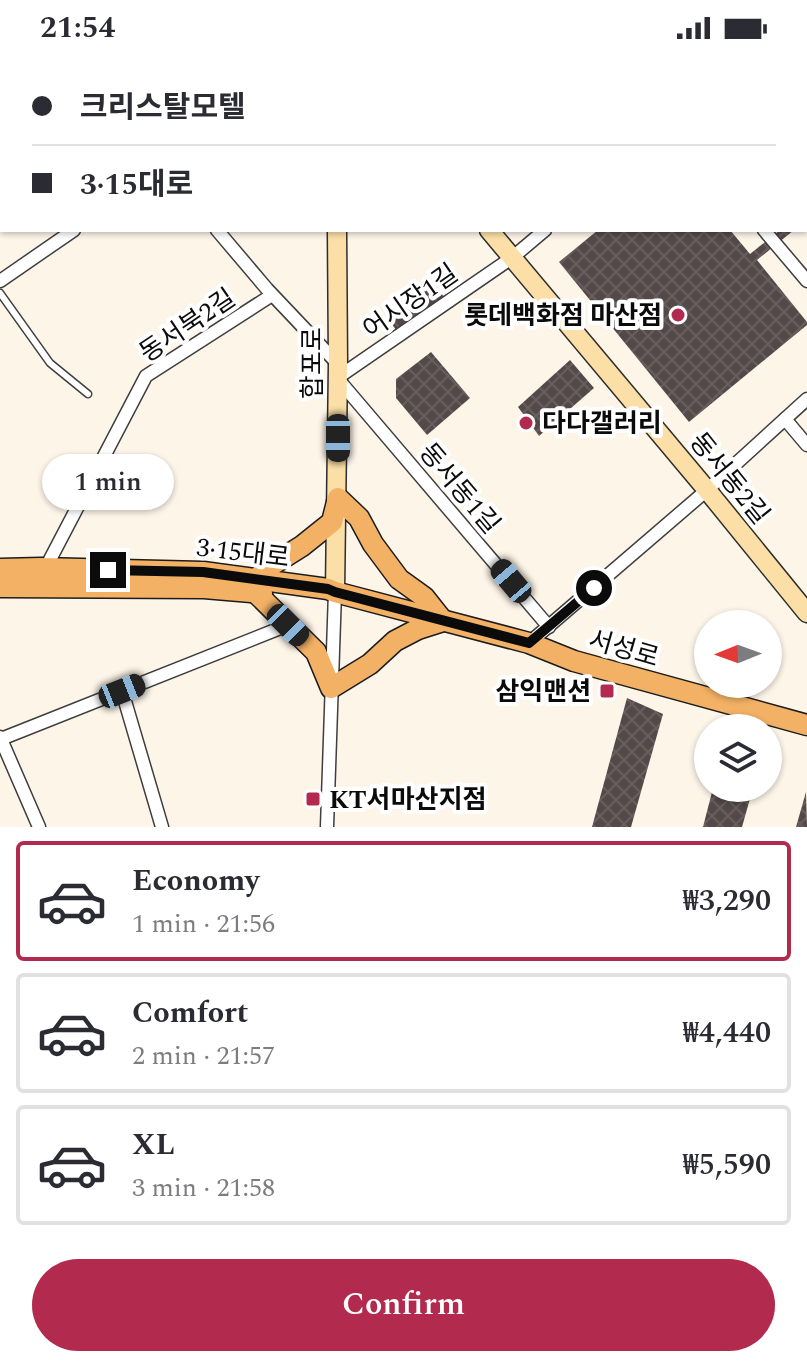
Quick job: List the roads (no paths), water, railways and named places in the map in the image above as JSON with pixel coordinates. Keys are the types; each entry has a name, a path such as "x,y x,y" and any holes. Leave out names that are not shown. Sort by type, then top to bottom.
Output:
{"main road":[{"name":"합포로","path":"335,592 338,498 337,232"},
{"name":"동서동2길","path":"491,232 807,613"},
{"path":"338,498 359,518 373,544 399,579 424,597 443,621 395,641 370,664 331,688 316,652 288,625 256,586 267,568 332,522 338,498"},
{"name":"3·15대로","path":"0,569 41,578"},
{"name":"3·15대로","path":"0,587 41,578 203,572 256,586 328,589 335,592"},
{"name":"서성로","path":"335,592 529,643 574,661 807,725"}],"street":[{"path":"0,281 71,232"},
{"name":"동서동1길","path":"219,232 549,627"},
{"name":"어시장1길","path":"338,371 513,257 543,232"},
{"path":"766,232 807,281"},
{"name":"동서북2길","path":"41,578 146,376 272,295"},
{"path":"529,643 707,490 807,399"},
{"path":"785,419 807,445"},
{"path":"327,827 335,592"},
{"path":"38,827 0,738 288,625"},
{"path":"122,691 162,827"}],"lane":[{"path":"0,293 50,363 88,394"}],"place":[{"name":"롯데백화점 마산점","path":"678,315"},
{"name":"다다갤러리","path":"526,423"},
{"name":"삼익맨션","path":"607,691"},
{"name":"KT서마산지점","path":"313,799"}]}
